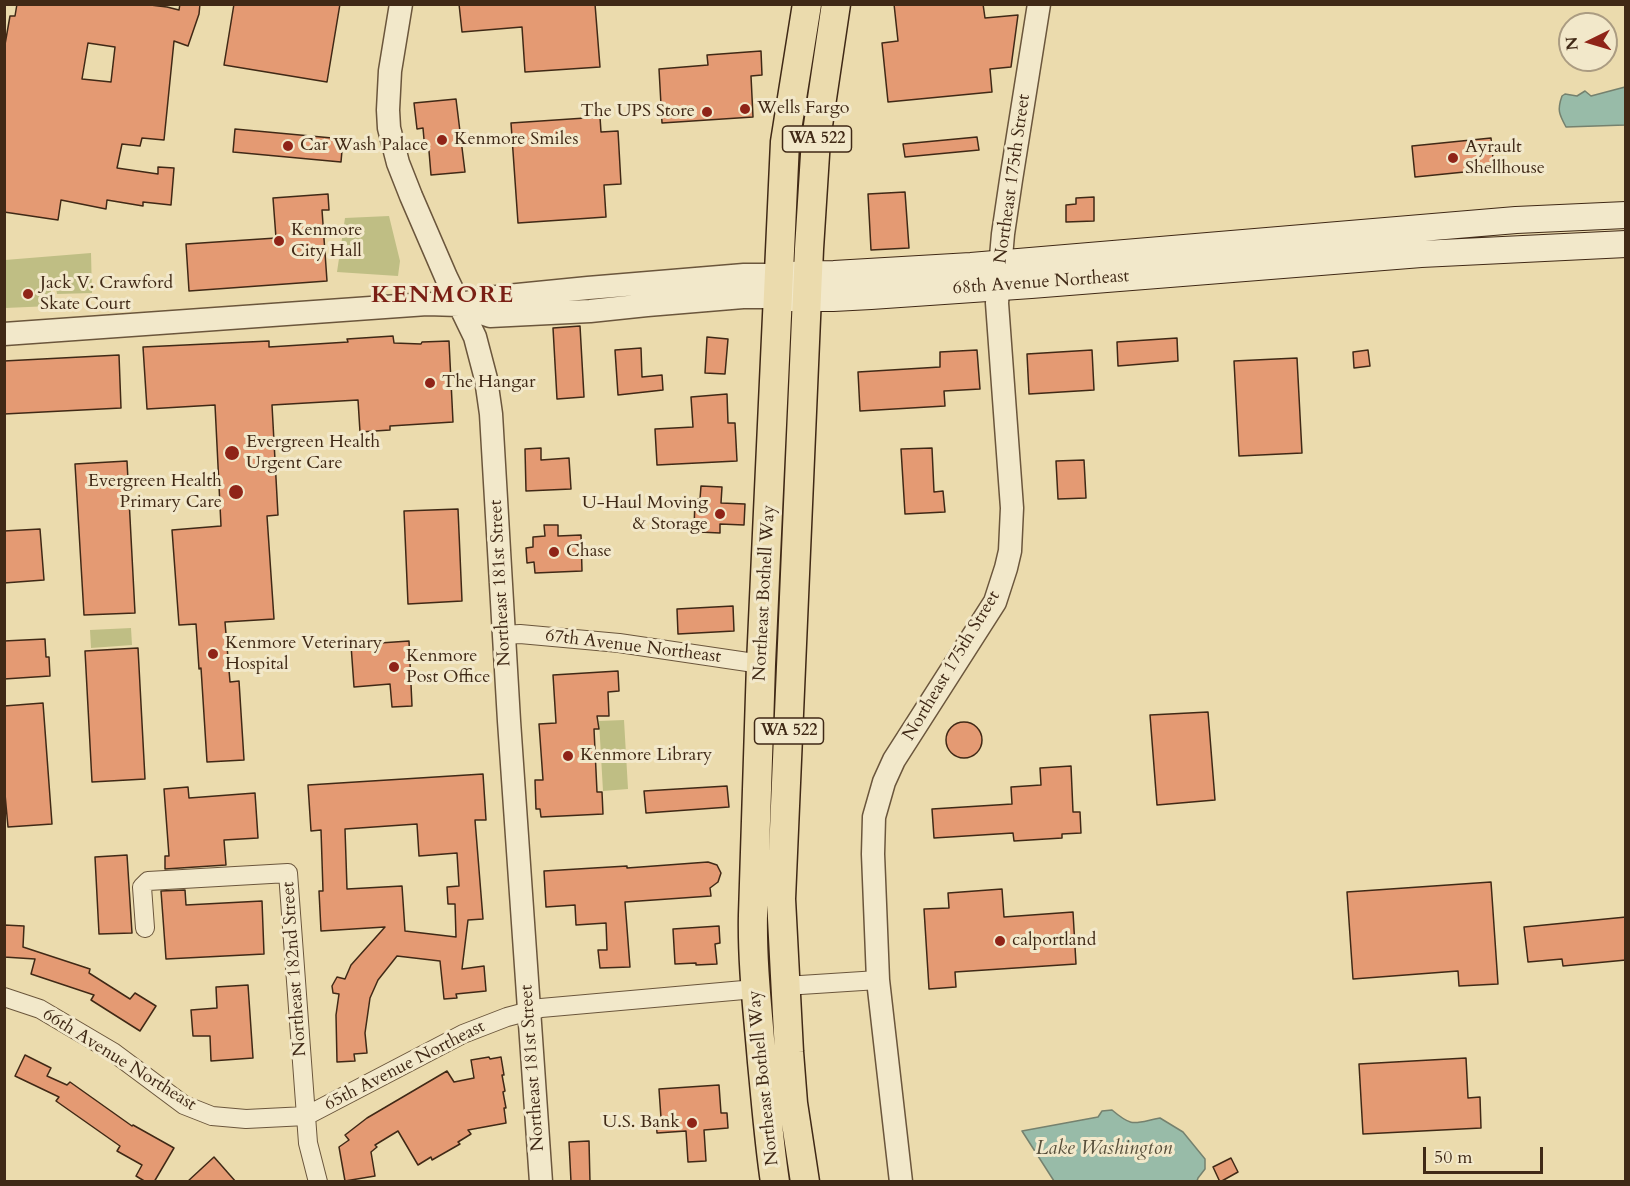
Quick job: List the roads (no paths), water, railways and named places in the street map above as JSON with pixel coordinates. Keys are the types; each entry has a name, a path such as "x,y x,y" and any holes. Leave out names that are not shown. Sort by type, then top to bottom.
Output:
{"main road":[{"name":"Northeast Bothell Way","path":"775,1182 755,990 753,915 761,664 785,142 807,4"},
{"name":"Northeast Bothell Way","path":"803,1182 794,1103 781,899 807,286 816,139 836,4"},
{"name":"68th Avenue Northeast","path":"779,286 807,286 833,298 1000,275 1360,234 1516,220 1626,215"},
{"name":"68th Avenue Northeast","path":"1000,275 1626,244"},
{"path":"761,664 771,679 776,697 769,852 781,899"},
{"path":"755,990 770,1017 782,1131 803,1182"}],"street":[{"name":"Northeast 181st Street","path":"401,4 390,71 389,128 398,163 411,196 475,337 486,379 491,414 528,1012 541,1182"},
{"name":"Northeast 175th Street","path":"901,1182 879,980 873,854 874,817 884,782 894,760 995,602 1010,551 1012,508 997,308 1011,180 1040,4"},
{"name":"68th Avenue Northeast","path":"4,334 427,304 459,305 487,298 744,275 779,286"},
{"name":"67th Avenue Northeast","path":"504,635 520,634 619,643 761,664"},
{"name":"Northeast 182nd Street","path":"145,928 142,887 148,881 288,873 308,1143 318,1182"},
{"path":"785,986 879,980"},
{"name":"65th Avenue Northeast","path":"306,1116 463,1034 507,1017 541,1008 755,990"},
{"name":"66th Avenue Northeast","path":"4,997 40,1009 113,1052 184,1105 212,1116 246,1119 306,1116"}],"water":[{"path":"1625,87 1625,125 1566,127 1560,112 1562,96 1565,94 1577,96 1585,91 1591,96"},
{"name":"Lake Washington","path":"1112,1110 1125,1120 1134,1123 1160,1118 1183,1132 1205,1159 1205,1169 1197,1181 1054,1181 1022,1131 1098,1117 1102,1111"}],"place":[{"name":"Wells Fargo","path":"745,109"},
{"name":"The UPS Store","path":"707,112"},
{"name":"Kenmore Smiles","path":"442,140"},
{"name":"Car Wash Palace","path":"288,146"},
{"name":"Ayrault Shellhouse","path":"1453,158"},
{"name":"Kenmore City Hall","path":"279,241"},
{"name":"Jack V. Crawford Skate Court","path":"28,294"},
{"name":"The Hangar","path":"430,383"},
{"name":"Evergreen Health Urgent Care","path":"232,453"},
{"name":"Evergreen Health Primary Care","path":"236,492"},
{"name":"U-Haul Moving & Storage","path":"720,514"},
{"name":"Chase","path":"554,552"},
{"name":"Kenmore Veterinary Hospital","path":"213,654"},
{"name":"Kenmore Post Office","path":"394,667"},
{"name":"Kenmore Library","path":"568,756"},
{"name":"calportland","path":"1000,941"},
{"name":"U.S. Bank","path":"692,1123"}],"district":[{"name":"KENMORE","path":"443,296"}]}
